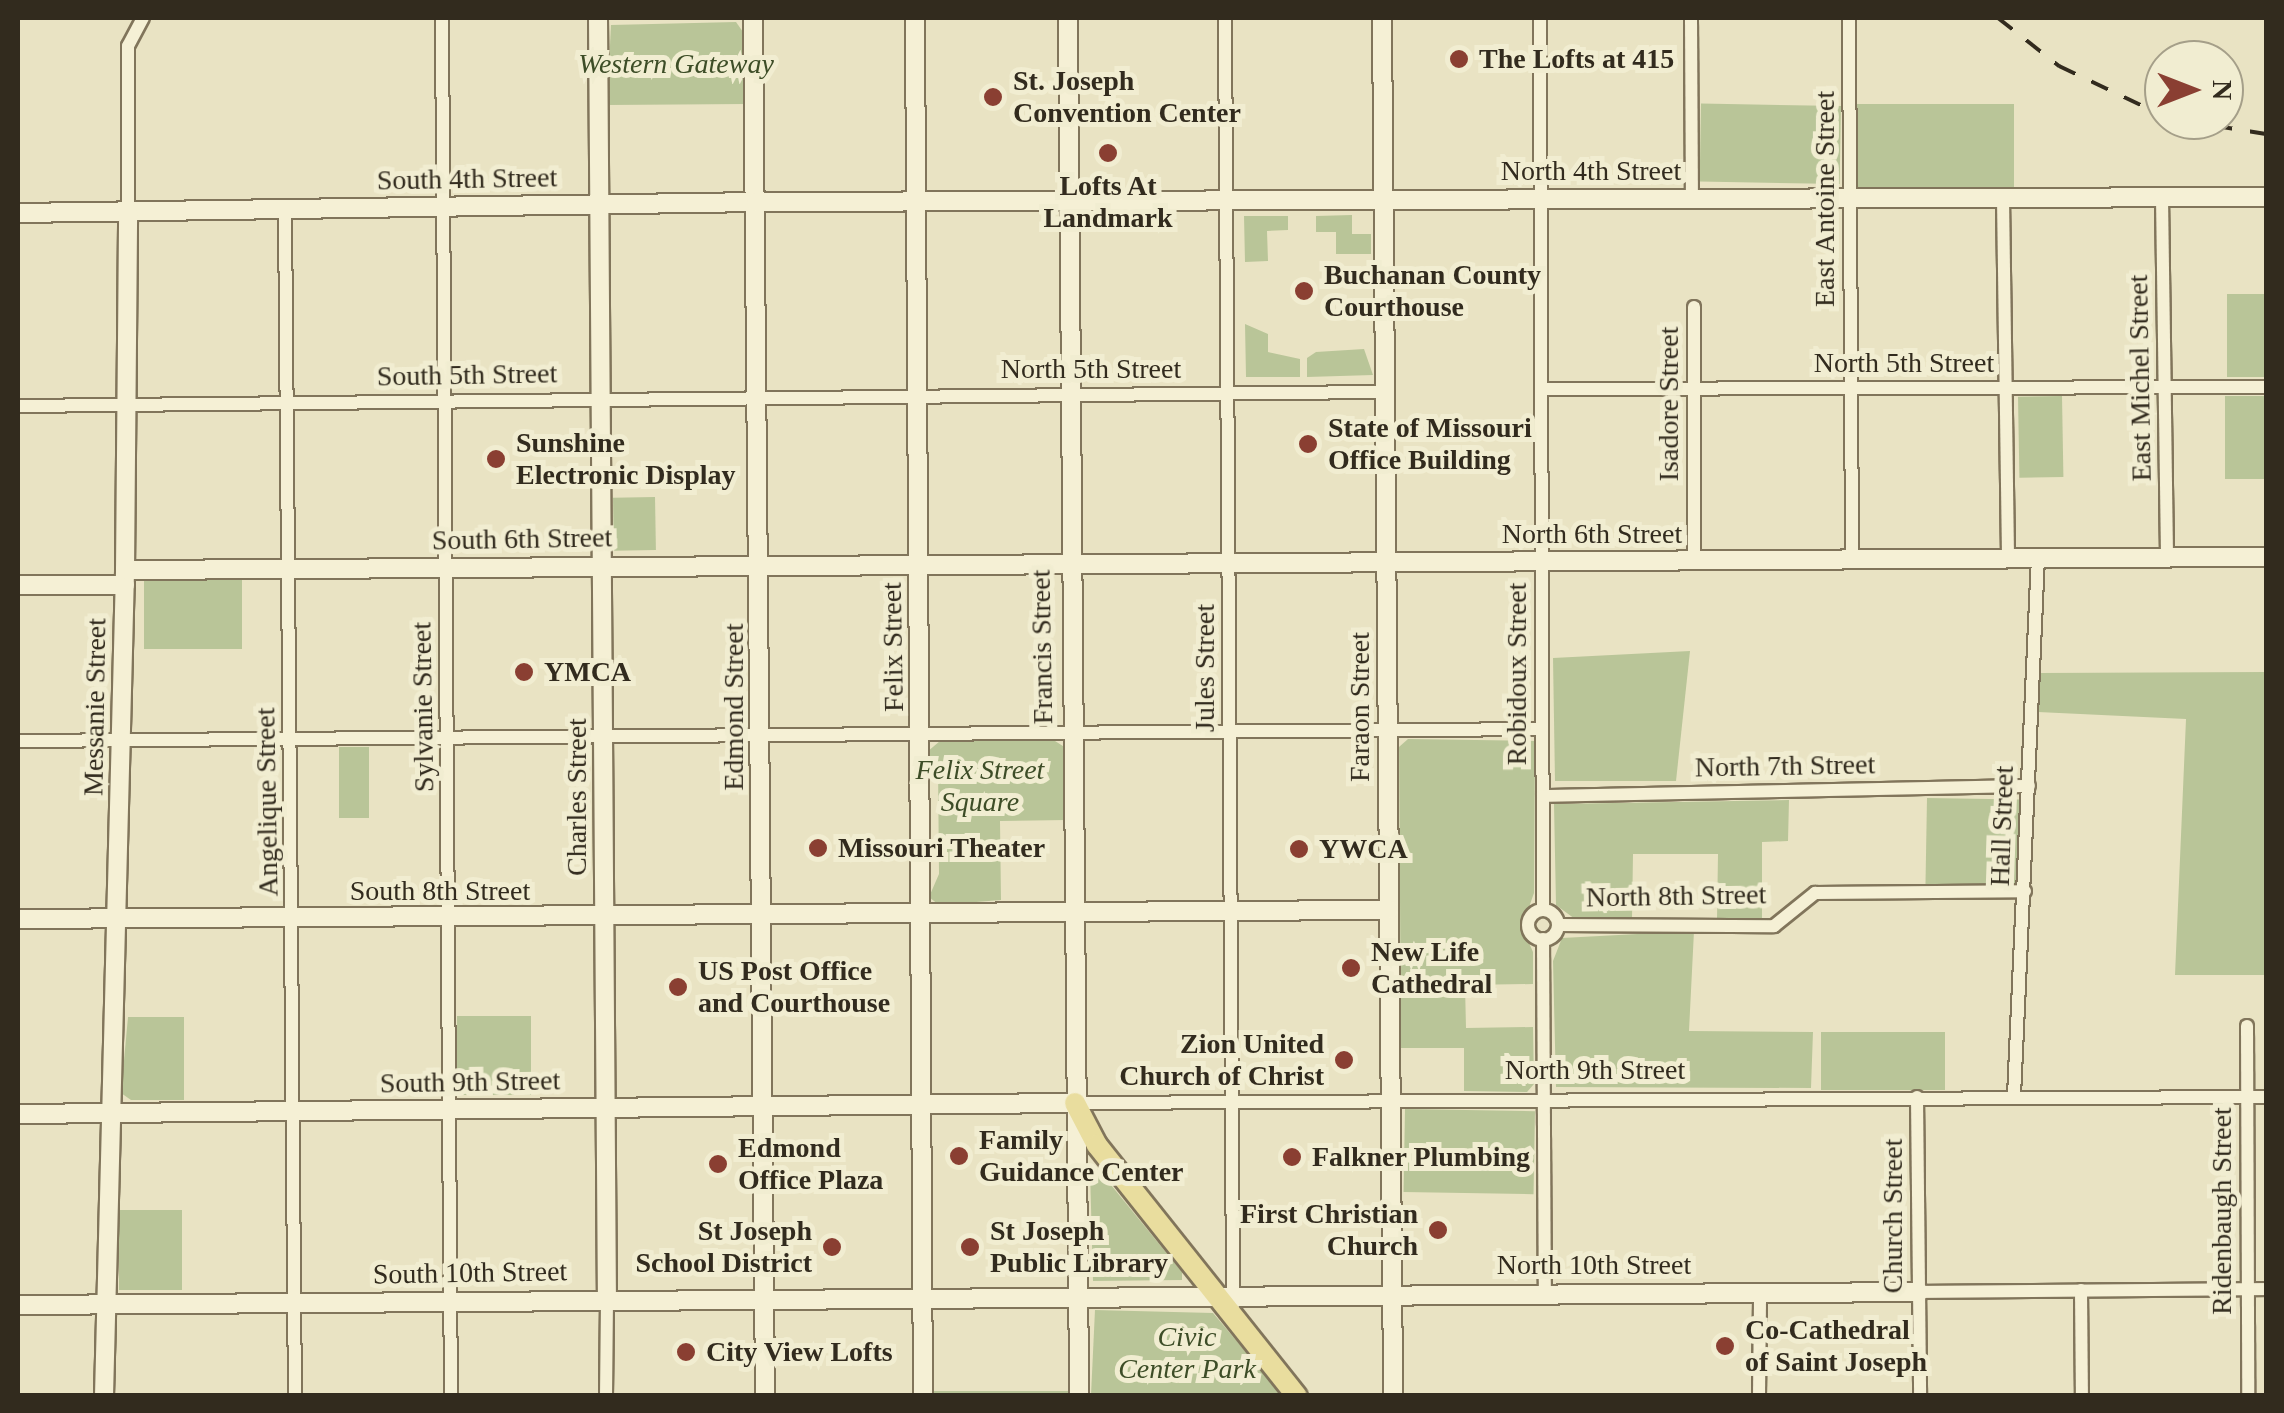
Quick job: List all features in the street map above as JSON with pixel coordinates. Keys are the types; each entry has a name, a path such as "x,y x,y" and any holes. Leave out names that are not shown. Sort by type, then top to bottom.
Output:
{"main road":[{"name":"Charles Street","path":"598,18 596,204 606,917 606,1299"},
{"name":"Edmond Street","path":"753,18 765,1396"},
{"name":"Felix Street","path":"915,18 923,1396"},
{"name":"Francis Street","path":"1068,18 1068,564 1079,1396"},
{"name":"Faraon Street","path":"1382,18 1393,1396"},
{"name":"North 4th Street","path":"916,201 2266,197"},
{"name":"South 4th Street","path":"18,213 916,201"},
{"name":"Messanie Street","path":"104,1396 122,741 128,212"},
{"name":"North 6th Street","path":"918,564 2266,557"},
{"name":"South 6th Street","path":"18,585 289,570 760,562 918,564"},
{"path":"922,912 1390,910"},
{"name":"South 8th Street","path":"18,919 450,919 922,912"},
{"name":"North 9th Street","path":"923,1103 1074,1103"},
{"name":"South 9th Street","path":"18,1114 923,1103"},
{"path":"1074,1103 1097,1145 1224,1295 1234,1319 1297,1396"},
{"name":"North 10th Street","path":"923,1296 1919,1292"},
{"name":"South 10th Street","path":"18,1305 923,1296"}],"street":[{"name":"Sylvanie Street","path":"442,18 451,1396"},
{"name":"Jules Street","path":"1224,1295 1232,1101 1225,18"},
{"name":"Robidoux Street","path":"1540,18 1543,910 1532,914 1528,927 1543,940"},
{"path":"1692,18 1692,198"},
{"name":"East Antoine Street","path":"1849,18 1852,560"},
{"name":"Messanie Street","path":"128,212 128,46 140,19"},
{"path":"2003,198 2008,559"},
{"name":"East Michel Street","path":"2162,198 2168,558"},
{"name":"Angelique Street","path":"285,209 295,1396"},
{"name":"Isadore Street","path":"1694,307 1694,561"},
{"name":"North 5th Street","path":"1541,389 2266,388"},
{"name":"North 5th Street","path":"917,394 1386,392"},
{"name":"South 5th Street","path":"18,406 917,394"},
{"name":"Hall Street","path":"2014,1096 2038,558"},
{"path":"18,742 1071,729 1542,729"},
{"name":"North 7th Street","path":"1542,796 2029,786"},
{"name":"North 8th Street","path":"1558,925 1774,926 1815,893 2024,891"},
{"path":"1543,910 1558,925 1543,940 1545,1292"},
{"name":"Ridenbaugh Street","path":"2247,1026 2248,1396"},
{"name":"Church Street","path":"1918,1097 1920,1396"},
{"name":"North 9th Street","path":"1074,1103 2266,1097"},
{"name":"North 10th Street","path":"1919,1292 2266,1289"},
{"path":"2080,1290 2082,1396"},
{"path":"1758,1396 1760,1292"},
{"name":"Charles Street","path":"606,1299 606,1396"}],"green space":[{"name":"Western Gateway","path":"736,22 743,32 746,104 607,105 611,25"},
{"path":"1701,104 1841,106 1840,184 1700,182"},
{"path":"1857,104 2014,104 2014,187 1857,187"},
{"path":"1352,215 1352,234 1371,234 1371,254 1336,254 1336,232 1316,232 1316,216"},
{"path":"1244,216 1288,216 1288,230 1267,231 1268,261 1245,262"},
{"path":"2227,294 2266,294 2266,377 2227,377"},
{"path":"1245,324 1268,334 1268,352 1300,359 1300,377 1246,377"},
{"path":"1364,349 1373,375 1307,377 1307,358 1316,352"},
{"path":"2062,396 2063,477 2019,478 2018,397"},
{"path":"2225,396 2266,396 2266,479 2225,479"},
{"path":"655,497 656,550 614,551 613,498"},
{"path":"144,579 242,579 242,649 144,649"},
{"path":"1690,651 1676,781 1555,781 1553,658"},
{"path":"2266,672 2266,975 2175,975 2186,719 2038,712 2039,673"},
{"path":"1408,739 1535,741 1534,893 1522,927 1533,952 1533,984 1465,985 1466,1028 1533,1027 1534,1084 1527,1092 1464,1091 1464,1048 1401,1048 1399,747"},
{"name":"Felix Street Square","path":"940,741 1055,741 1066,748 1066,820 1000,821 1001,900 939,905 929,897 939,874 938,767 927,752"},
{"path":"339,747 369,747 369,818 339,818"},
{"path":"1927,798 2020,800 2018,886 1925,884"},
{"path":"1789,800 1788,841 1762,842 1762,919 1717,919 1718,854 1633,854 1632,919 1575,919 1556,905 1554,804"},
{"path":"1694,931 1689,1031 1813,1032 1811,1088 1556,1087 1553,961 1562,938"},
{"path":"457,1016 531,1016 531,1095 457,1095"},
{"path":"128,1017 184,1017 184,1100 131,1100 121,1093"},
{"path":"1821,1032 1945,1032 1945,1090 1821,1090"},
{"path":"1405,1109 1535,1111 1534,1194 1404,1192"},
{"path":"1098,1169 1182,1272 1182,1280 1093,1281 1090,1170"},
{"path":"119,1210 182,1210 182,1290 119,1290"},
{"name":"Civic Center Park","path":"1095,1310 1213,1313 1282,1395 1091,1395"},
{"path":"931,1391 1068,1391 1068,1395 931,1396"}],"railway":[{"path":"1998,18 2059,66 2144,106"},
{"path":"2244,130 2266,134"}],"place":[{"name":"The Lofts at 415","path":"1459,59"},
{"name":"St. Joseph Convention Center","path":"993,97"},
{"name":"Lofts At Landmark","path":"1108,153"},
{"name":"Buchanan County Courthouse","path":"1304,291"},
{"name":"State of Missouri Office Building","path":"1308,444"},
{"name":"Sunshine Electronic Display","path":"496,459"},
{"name":"YMCA","path":"524,672"},
{"name":"Missouri Theater","path":"818,848"},
{"name":"YWCA","path":"1299,849"},
{"name":"New Life Cathedral","path":"1351,968"},
{"name":"US Post Office and Courthouse","path":"678,987"},
{"name":"Zion United Church of Christ","path":"1344,1060"},
{"name":"Family Guidance Center","path":"959,1156"},
{"name":"Falkner Plumbing","path":"1292,1157"},
{"name":"Edmond Office Plaza","path":"718,1164"},
{"name":"First Christian Church","path":"1438,1230"},
{"name":"St Joseph School District","path":"832,1247"},
{"name":"St Joseph Public Library","path":"970,1247"},
{"name":"Co-Cathedral of Saint Joseph","path":"1725,1346"},
{"name":"City View Lofts","path":"686,1352"}]}
